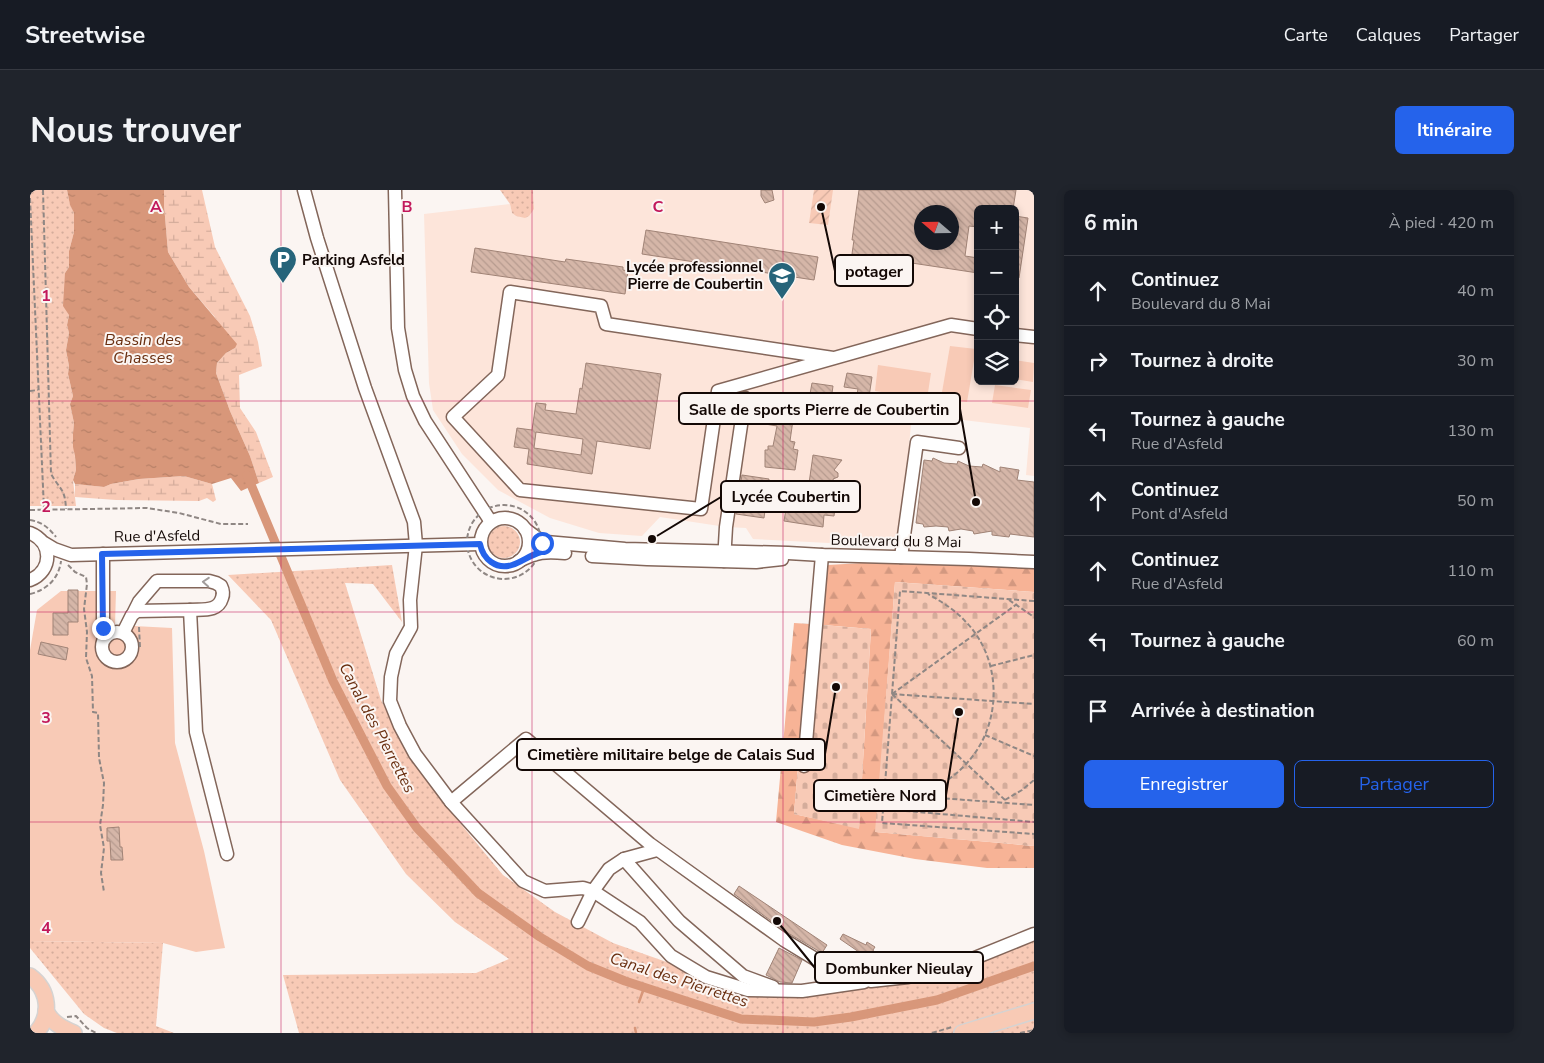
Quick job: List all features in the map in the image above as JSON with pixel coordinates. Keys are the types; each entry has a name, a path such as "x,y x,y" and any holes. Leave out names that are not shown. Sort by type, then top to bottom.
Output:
{"main road":[{"path":"30,976 38,984 46,1000 44,1021 36,1033"},
{"path":"46,1011 56,1024 77,1027"},
{"path":"962,1033 1034,1011"},
{"path":"980,1033 1034,1022"}],"street":[{"path":"304,190 317,238 367,396 411,512 415,530 416,545 410,600 411,627 396,654 391,677 390,701 400,726 415,754 451,802 523,881 545,891 583,888 593,891 640,922 671,956 706,977 748,990 802,990 908,977 965,962 1034,934"},
{"path":"395,190 397,312 400,346 405,370 413,396 425,421 491,522"},
{"path":"833,358 606,324 601,306 510,292 498,374 453,417 520,490 701,509 718,391 951,325 974,328"},
{"path":"1019,335 1034,337"},
{"path":"724,557 726,527 745,398"},
{"path":"901,557 917,442 959,448"},
{"path":"474,544 491,522 500,518 510,518 518,522 541,546"},
{"path":"416,545 474,544 495,564 508,566 520,561 526,554 529,538 525,529"},
{"name":"Rue d'Asfeld","path":"30,533 36,535 44,543 69,559"},
{"path":"44,543 48,553 46,566"},
{"name":"Rue d'Asfeld","path":"30,580 40,574 46,566 58,559 102,554 416,545"},
{"name":"Boulevard du 8 Mai","path":"520,561 541,546 549,551 628,558 724,557 764,562 799,556 822,555 1034,562"},
{"path":"102,554 103,621 106,637"},
{"path":"804,766 822,555"},
{"name":"Boulevard du 8 Mai","path":"968,559 999,555 1034,556"},
{"path":"123,633 128,620 136,616 140,610 190,610 216,607 221,602 223,595 221,586 209,581 157,581 139,602 136,616"},
{"path":"190,610 197,740 227,854"},
{"path":"114,632 123,633 130,639 132,648 129,656 122,662 113,662 105,656 102,643 106,637 114,632"},
{"path":"451,802 526,739 657,850 810,957 830,968 871,981"},
{"path":"578,922 593,891 608,869 624,859 657,850"},
{"path":"624,859 679,921 743,976 782,990"}],"path":[{"path":"43,190 52,474 63,490 66,509"},
{"path":"30,198 44,509"},
{"path":"30,391 39,390"},
{"path":"507,504 523,509 535,520 539,528 541,546 534,565 522,575 514,578 499,579 491,577 478,568 469,555 474,544 469,530 472,523 483,511 507,504"},
{"path":"30,510 147,508 179,513 221,524 248,524"},
{"path":"69,559 73,570 84,575 87,579 84,610 87,632 86,658 92,676 93,712 98,713 99,758 104,782 104,805 100,825 104,848 101,873 104,892"},
{"path":"1034,601 900,591 882,823 1034,834"},
{"path":"914,795 934,788 967,764 986,735 994,701 994,683 991,666 976,634 955,611 927,593"},
{"path":"1009,599 1034,617"},
{"path":"892,694 1017,604"},
{"path":"136,616 140,648"},
{"path":"991,666 1034,655"},
{"path":"892,694 1034,704"},
{"path":"892,694 1005,800"},
{"path":"986,735 1034,756"},
{"path":"1001,802 1022,790 1034,780"},
{"path":"885,794 1034,805"},
{"path":"883,809 1034,822"},
{"path":"77,1027 87,1028 96,1033"},
{"path":"1020,1033 1034,1030"}],"shaded area":[{"path":"533,190 1034,190 1034,476 1026,475 1030,428 912,414 900,544 847,544 753,539 746,528 726,527 660,517 642,536 599,533 550,518 498,490 462,454 433,410 429,383 424,214 510,204 512,213 516,216 534,205"}],"green space":[{"path":"30,190 67,190 74,213 74,232 69,251 69,267 65,273 69,315 67,325 69,333 66,350 69,366 68,374 73,396 70,404 74,423 76,470 73,480 76,506 30,506"},
{"path":"164,190 202,190 215,247 250,316 258,342 262,366 239,375 240,408 256,432 273,477 259,483 216,373 217,363 226,353 235,348 214,316 189,287 168,252"},
{"path":"500,190 533,190 534,209 529,216 525,218 512,213 510,204"},
{"path":"814,190 833,190 828,225 809,223"},
{"path":"950,346 974,349 974,361 967,402 941,398"},
{"path":"1019,361 1034,363 1033,382 1019,380"},
{"path":"878,365 931,373 927,399 875,391"},
{"path":"995,385 1031,390 1028,408 992,403"},
{"path":"184,476 212,484 216,500 213,502 207,498 199,501 116,500 75,497 75,484 104,487 139,479"},
{"path":"504,526 510,527 515,531 519,536 519,548 515,553 510,557 504,558 498,557 493,553 489,548 488,542 489,536 493,531 498,527"},
{"path":"879,562 1034,568 1034,592 895,582 876,832 1034,846 1034,868 987,868 915,859 842,845 776,822 794,623 810,624 794,814 859,828 871,629 823,625 828,565"},
{"path":"392,565 402,622 373,584 345,583 381,700 416,766 503,875 555,912 613,943 675,965 700,979 818,995 937,978 1034,940 1034,1033 299,1033 283,975 476,973 509,959 455,922 406,874 340,780 271,620 228,575"},
{"path":"895,582 1034,592 1034,846 875,832"},
{"path":"61,591 116,591 115,625 172,628 175,743 204,851 225,948 196,952 163,943 30,941 30,650 37,610"},
{"path":"810,624 871,629 859,829 794,814"},
{"path":"30,941 163,943 156,1026 174,1033 117,1033 104,1028 84,1014 30,948"}],"water":[{"name":"Bassin des Chasses","path":"67,190 164,190 168,252 189,287 237,344 235,348 226,353 217,363 216,373 259,483 241,491 231,478 212,484 184,476 139,479 104,487 75,484 73,480 76,470 73,447 74,423 70,404 73,396 68,374 69,366 66,350 69,333 67,325 69,315 63,306 65,273 69,267 69,251 74,232 74,213"}],"building":[{"path":"761,190 772,190 774,200 765,203 761,196"},
{"path":"859,190 1016,190 1014,205 974,205 974,227 969,226 965,256 974,257 974,272 852,254 854,240 852,240"},
{"path":"1019,217 1028,218 1019,278"},
{"path":"646,230 818,257 814,280 642,254"},
{"path":"475,248 565,262 566,259 623,267 623,270 628,271 625,294 471,272"},
{"path":"586,363 661,374 650,449 597,441 592,474 527,464 529,449 514,447 517,428 532,430 536,403 546,404 545,410 576,414 580,388 582,389","holes":["536,432 583,439 581,455 534,448"]},
{"path":"847,373 872,377 865,423 840,419 841,410 854,411 858,389 844,387"},
{"path":"812,383 833,386 830,408 808,405"},
{"path":"757,393 796,399 790,441 795,442 793,449 798,450 795,470 765,467 765,450 768,450 768,446 773,446 777,426 753,422"},
{"path":"813,455 842,460 834,470 838,473 838,477 833,479 837,495 834,516 824,515 823,527 784,521 790,485 797,486 794,510 805,512"},
{"path":"933,458 944,463 957,464 958,461 969,466 982,467 983,464 1000,472 1000,467 1019,470 1017,480 1034,482 1034,537 1010,534 1009,537 992,535 992,531 974,534 973,531 961,529 949,531 948,527 924,527 923,524 916,523 924,460 932,461"},
{"path":"742,475 769,479 764,518 736,514"},
{"path":"68,590 78,590 78,622 68,622 68,635 53,635 53,613 68,613"},
{"path":"41,642 68,648 66,660 38,654"},
{"path":"119,827 123,860 111,860 110,841 107,841 107,828"},
{"path":"739,886 827,945 822,953 788,933 734,894"},
{"path":"843,934 866,945 867,942 875,947 873,950 876,955 872,961 840,939"},
{"path":"779,948 802,960 792,983 780,982 766,975"}],"waterway":[{"name":"Canal des Pierrettes","path":"247,475 333,681 387,786 417,828 478,893 540,937 588,966 625,981 741,1019 814,1022 851,1017 937,1000 1034,966"},
{"path":"639,1002 644,988"},
{"path":"635,1028 636,1033"}],"place":[{"name":"potager","path":"821,207"},
{"name":"Parking Asfeld","path":"283,284"},
{"name":"Lycée professionnel Pierre de Coubertin","path":"782,300"},
{"name":"Salle de sports Pierre de Coubertin","path":"976,502"},
{"name":"Lycée Coubertin","path":"652,539"},
{"name":"Cimetière militaire belge de Calais Sud","path":"836,687"},
{"name":"Cimetière Nord","path":"959,712"},
{"name":"Dombunker Nieulay","path":"777,921"}],"route":[{"path":"103,628 102,554 480,544 483,553 492,563 501,566 511,566 541,552 542,543"}]}
